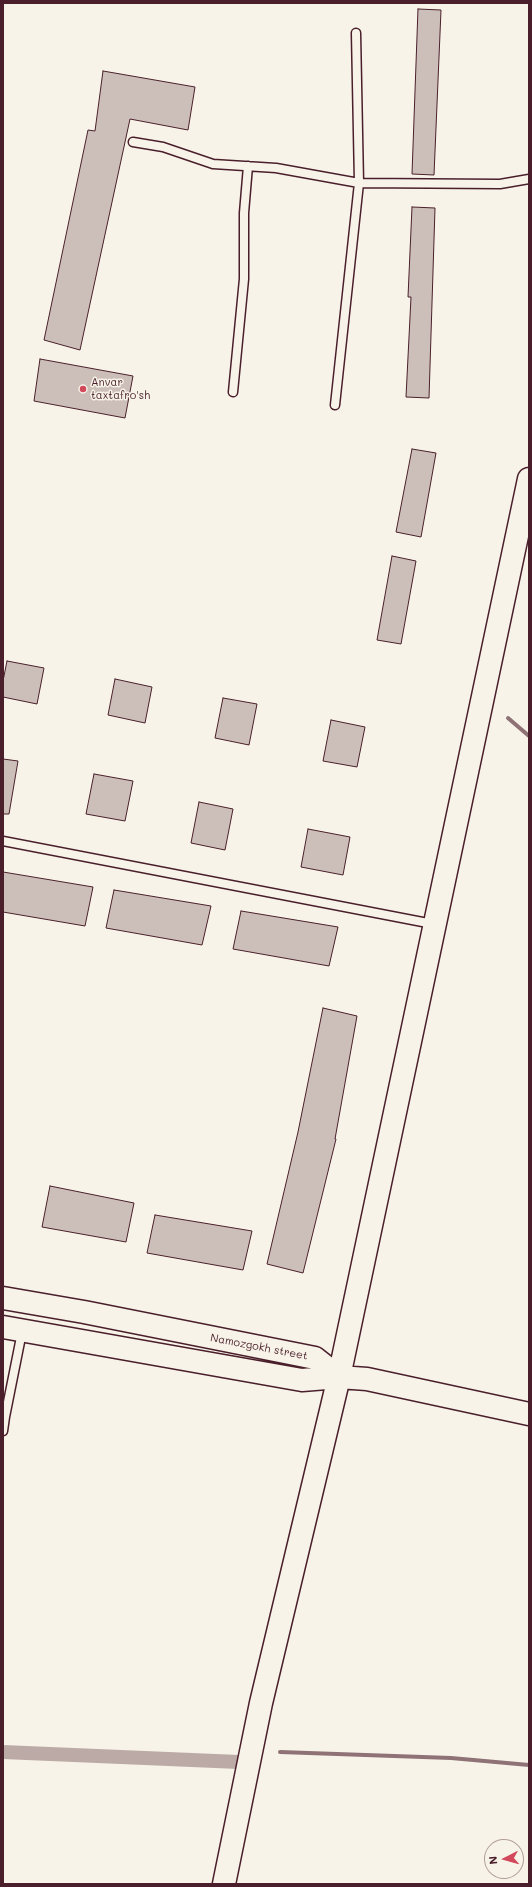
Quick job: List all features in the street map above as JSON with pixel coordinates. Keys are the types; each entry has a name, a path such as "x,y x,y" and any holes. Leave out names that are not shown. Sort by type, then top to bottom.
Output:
{"main road":[{"path":"224,1884 261,1703 339,1377 436,925 529,479"},
{"name":"Namozgokh street","path":"3,1298 84,1312 315,1358 339,1377"},
{"path":"13,1329 302,1380 339,1377 367,1379 529,1414"}],"lane":[{"path":"335,404 359,183 356,33"},
{"path":"133,142 163,147 213,164 276,168 359,183 500,184 529,179"},
{"path":"233,392 244,279 244,213 248,166"},
{"path":"3,841 436,925"},
{"path":"3,1431 13,1329"}],"building":[{"path":"418,9 441,10 434,175 412,174"},
{"path":"103,71 195,87 188,130 130,119 80,350 44,340 88,130 95,131"},
{"path":"412,207 435,208 429,398 406,397 411,297 408,297"},
{"name":"Anvar taxtafro'sh","path":"40,359 133,376 125,418 34,401"},
{"path":"412,449 436,453 421,537 396,532"},
{"path":"392,556 416,561 401,644 377,640"},
{"path":"7,661 44,668 37,704 3,697 3,681"},
{"path":"115,679 152,687 145,723 108,715"},
{"path":"223,698 257,704 249,745 215,738"},
{"path":"331,720 365,727 357,767 323,761"},
{"path":"3,759 18,761 9,814 3,814"},
{"path":"94,774 133,781 125,821 86,814"},
{"path":"199,802 233,809 225,850 191,843"},
{"path":"308,829 350,837 343,875 301,867"},
{"path":"3,872 93,887 85,926 3,912"},
{"path":"114,890 211,906 202,945 106,928"},
{"path":"241,911 338,927 329,966 233,949"},
{"path":"323,1008 357,1016 336,1139 303,1273 267,1264 298,1132"},
{"path":"50,1186 134,1203 126,1242 42,1227"},
{"path":"155,1215 252,1231 243,1270 147,1253"}],"waterway":[{"path":"508,718 529,736"},
{"path":"3,1752 239,1762"},
{"path":"280,1752 451,1758 529,1765"}],"place":[{"name":"Anvar taxtafro'sh","path":"83,389"}]}
